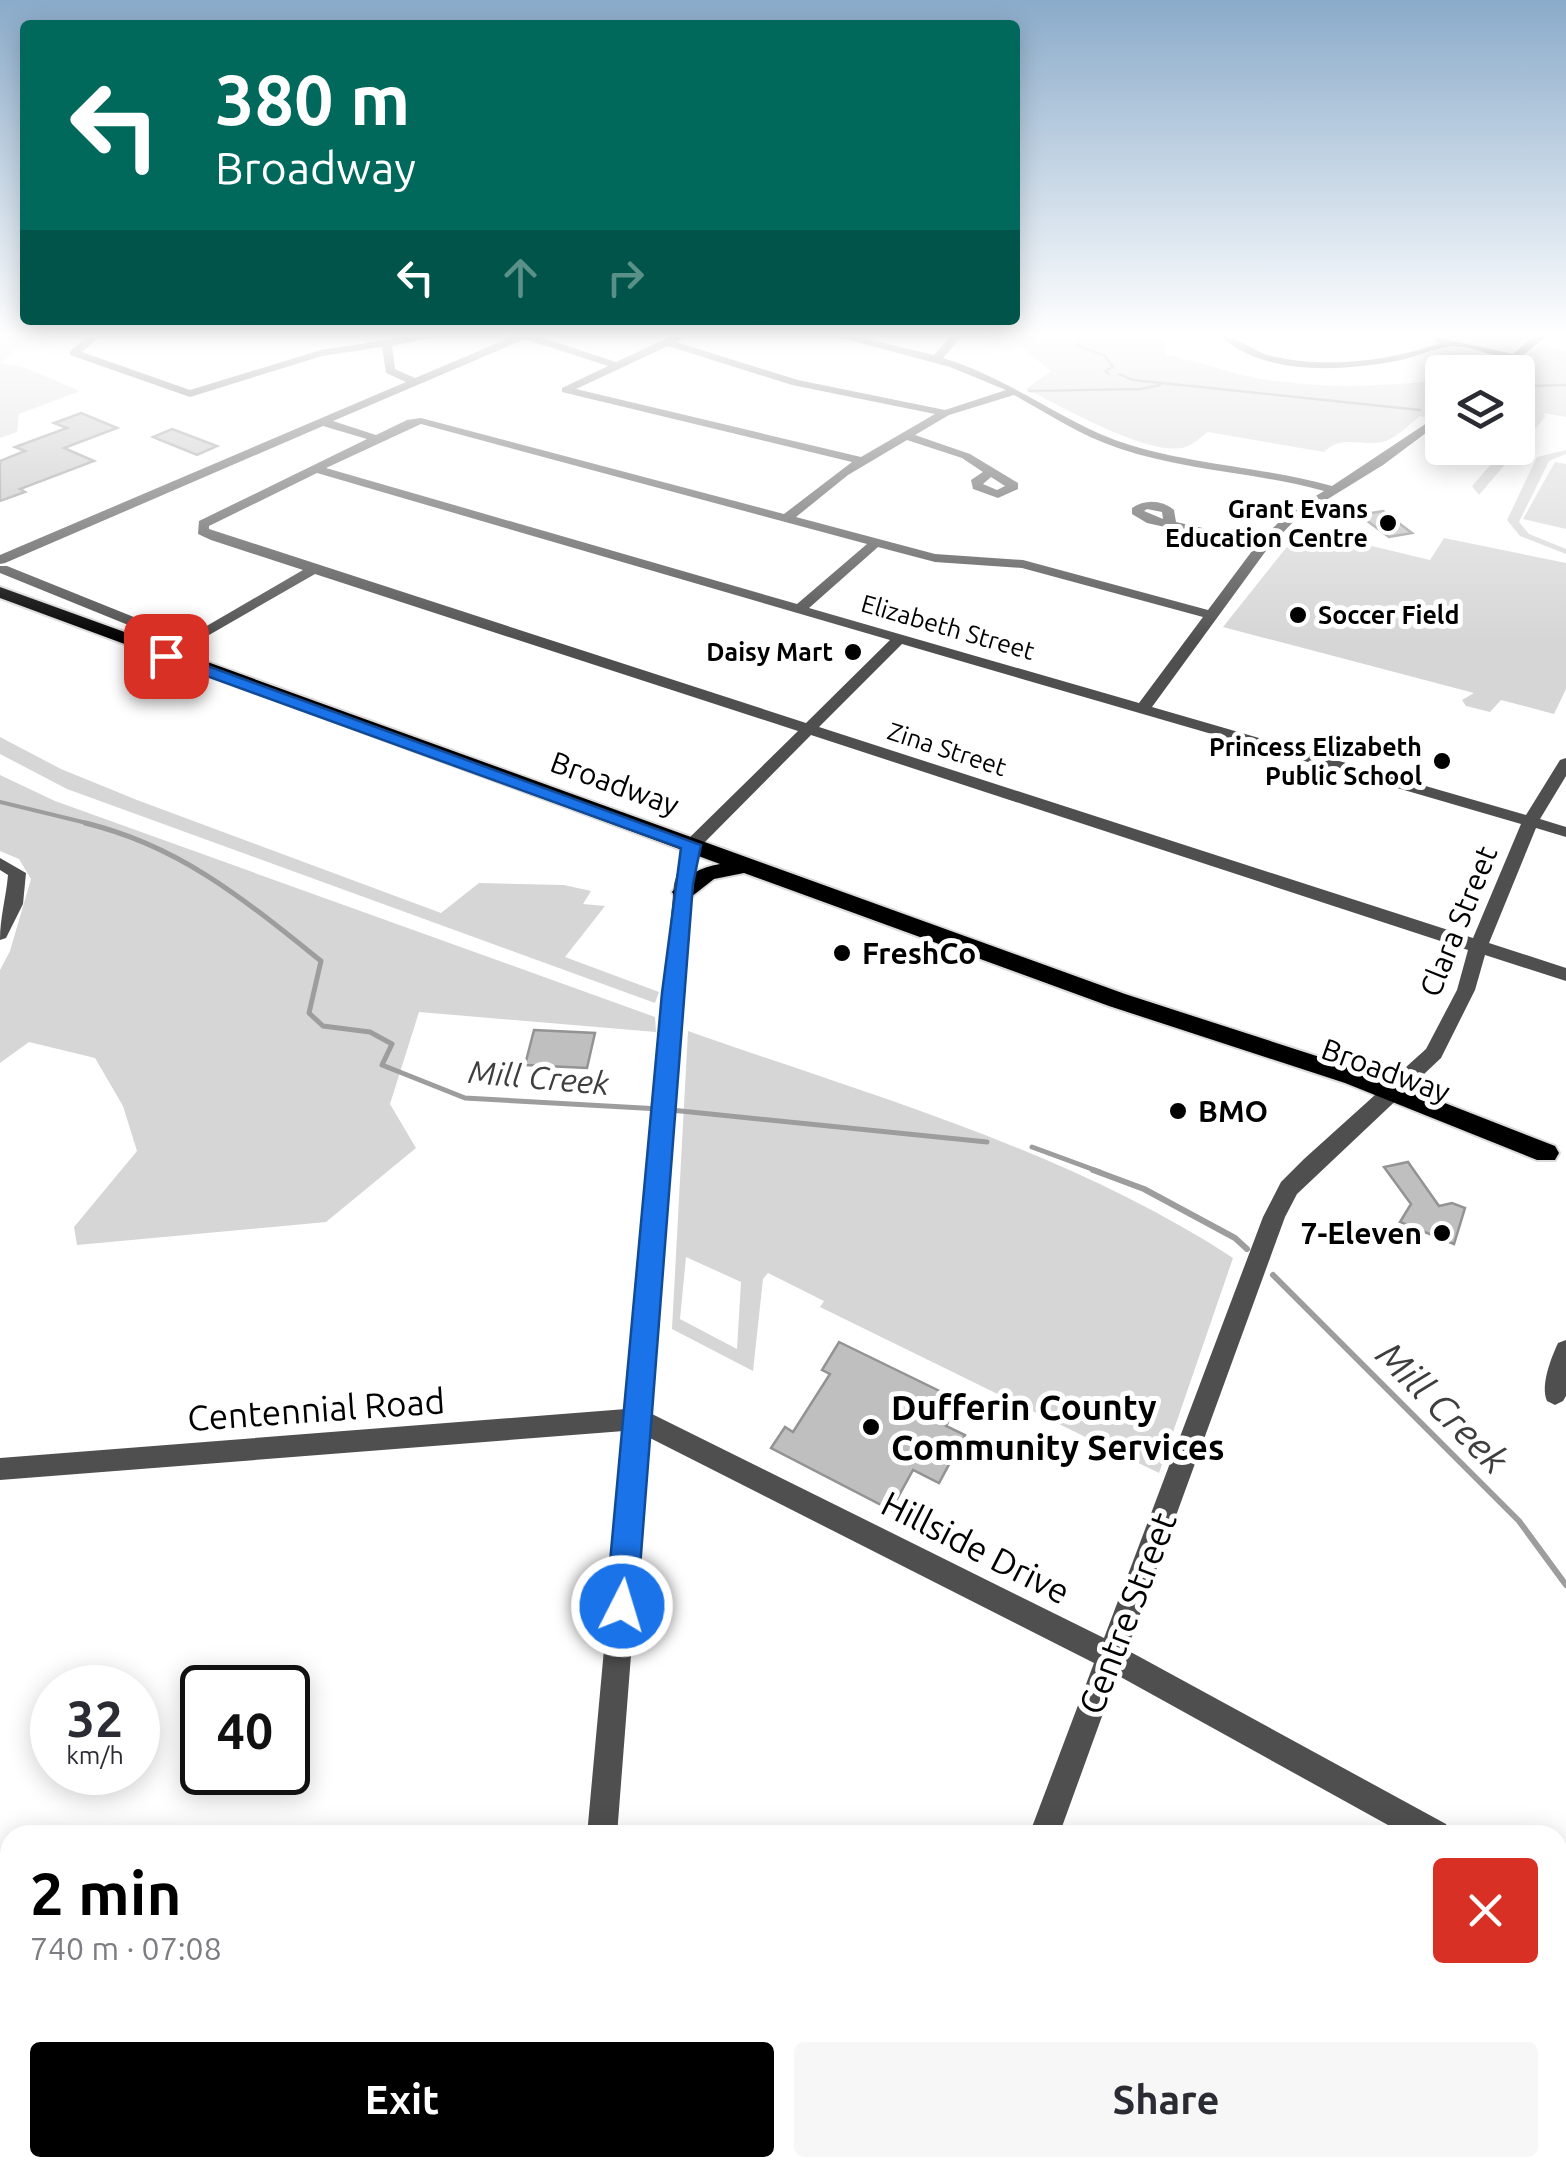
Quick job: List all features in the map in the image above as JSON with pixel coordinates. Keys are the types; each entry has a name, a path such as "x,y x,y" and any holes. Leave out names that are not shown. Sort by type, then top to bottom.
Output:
{"main road":[{"name":"Broadway","path":"0,592 166,656 1210,1033 1250,1054 1556,1157"},
{"path":"683,892 707,873 750,866"}],"street":[{"path":"1,565 285,439"},
{"path":"373,439 378,440"},
{"path":"316,468 381,439"},
{"path":"492,439 936,558 1023,564 1211,615"},
{"path":"768,439 862,461"},
{"path":"787,518 862,461 905,439"},
{"path":"913,439 966,456 991,472"},
{"path":"1104,439 1128,448 1334,490"},
{"path":"1142,709 1263,545 1293,515 1409,439"},
{"name":"Zina Street","path":"316,468 203,524 203,532 1566,975"},
{"name":"Elizabeth Street","path":"316,468 1566,832"},
{"path":"1170,522 1263,545"},
{"path":"799,610 875,543"},
{"path":"1,565 187,644"},
{"path":"166,656 314,569"},
{"path":"603,1825 664,1094 683,892 692,845 899,639"},
{"name":"Clara Street","path":"1384,1097 1434,1053 1466,990 1478,947 1530,822 1566,763"},
{"path":"0,863 18,873 14,904 0,934"},
{"name":"Centre Street","path":"1048,1825 1258,1269 1274,1217 1290,1188 1384,1097"},
{"path":"1555,1394 1566,1350"},
{"name":"Hillside Drive","path":"637,1419 1110,1656 1417,1825"},
{"name":"Centennial Road","path":"0,1469 637,1419"}],"shaded area":[{"path":"1130,439 1199,439 1173,449"},
{"path":"1246,439 1390,439 1331,446 1324,452"},
{"path":"1566,450 1566,454 1549,461 1519,522 1529,534 1566,549 1566,554 1520,536 1507,520 1537,457"},
{"path":"1555,462 1566,464 1566,529 1523,519"},
{"path":"1490,465 1504,465 1479,495 1472,486"},
{"path":"1301,529 1430,560 1444,538 1566,563 1566,689 1554,714 1501,700 1490,712 1466,706 1462,700 1474,693 1223,627"},
{"path":"0,737 61,769 137,800 441,913 479,883 564,885 591,891 583,904 605,906 565,957 659,992 655,1003 67,789 0,754"},
{"path":"0,775 55,801 655,1017 656,1032 419,1012 390,1104 416,1148 326,1222 77,1245 74,1227 137,1151 123,1106 95,1058 29,1042 0,1063 0,970 10,951 31,879 19,859 0,851"},
{"path":"688,1031 968,1128 1037,1156 1170,1220 1233,1258 1159,1473 820,1307 824,1301 768,1273 763,1279 753,1371 672,1329","holes":["686,1257 741,1282 737,1349 680,1319"]}],"building":[{"path":"38,439 89,439 64,448 94,461 20,489 25,492 0,501 0,461 25,451 15,447"},
{"path":"157,439 197,439 217,446 197,455"},
{"name":"Grant Evans Education Centre","path":"1383,511 1412,533 1389,537 1359,515"},
{"path":"534,1030 595,1033 587,1068 525,1065"},
{"path":"1408,1162 1439,1206 1452,1203 1465,1208 1454,1244 1400,1222 1411,1204 1384,1167"},
{"name":"Dufferin County Community Services","path":"839,1342 960,1401 946,1426 965,1435 939,1483 913,1470 891,1510 771,1448 785,1427 793,1432 830,1374 822,1370"}],"waterway":[{"name":"Mill Creek","path":"0,802 95,825"},
{"name":"Mill Creek","path":"85,823 120,833 182,861 239,897 321,961 309,1013 323,1026 370,1032 392,1044 382,1065 465,1098 660,1109"},
{"name":"Mill Creek","path":"671,1110 987,1142"},
{"name":"Mill Creek","path":"1032,1147 1100,1172"},
{"name":"Mill Creek","path":"1093,1170 1144,1189 1235,1238 1247,1249"},
{"name":"Mill Creek","path":"1273,1275 1519,1521 1566,1585"}],"place":[{"name":"Grant Evans Education Centre","path":"1388,523"},
{"name":"Soccer Field","path":"1298,615"},
{"name":"Daisy Mart","path":"853,652"},
{"name":"Princess Elizabeth Public School","path":"1442,761"},
{"name":"FreshCo","path":"842,953"},
{"name":"BMO","path":"1178,1111"},
{"name":"7-Eleven","path":"1442,1233"},
{"name":"Dufferin County Community Services","path":"871,1427"}],"route":[{"path":"166,656 692,845 673,993 622,1606"}]}
